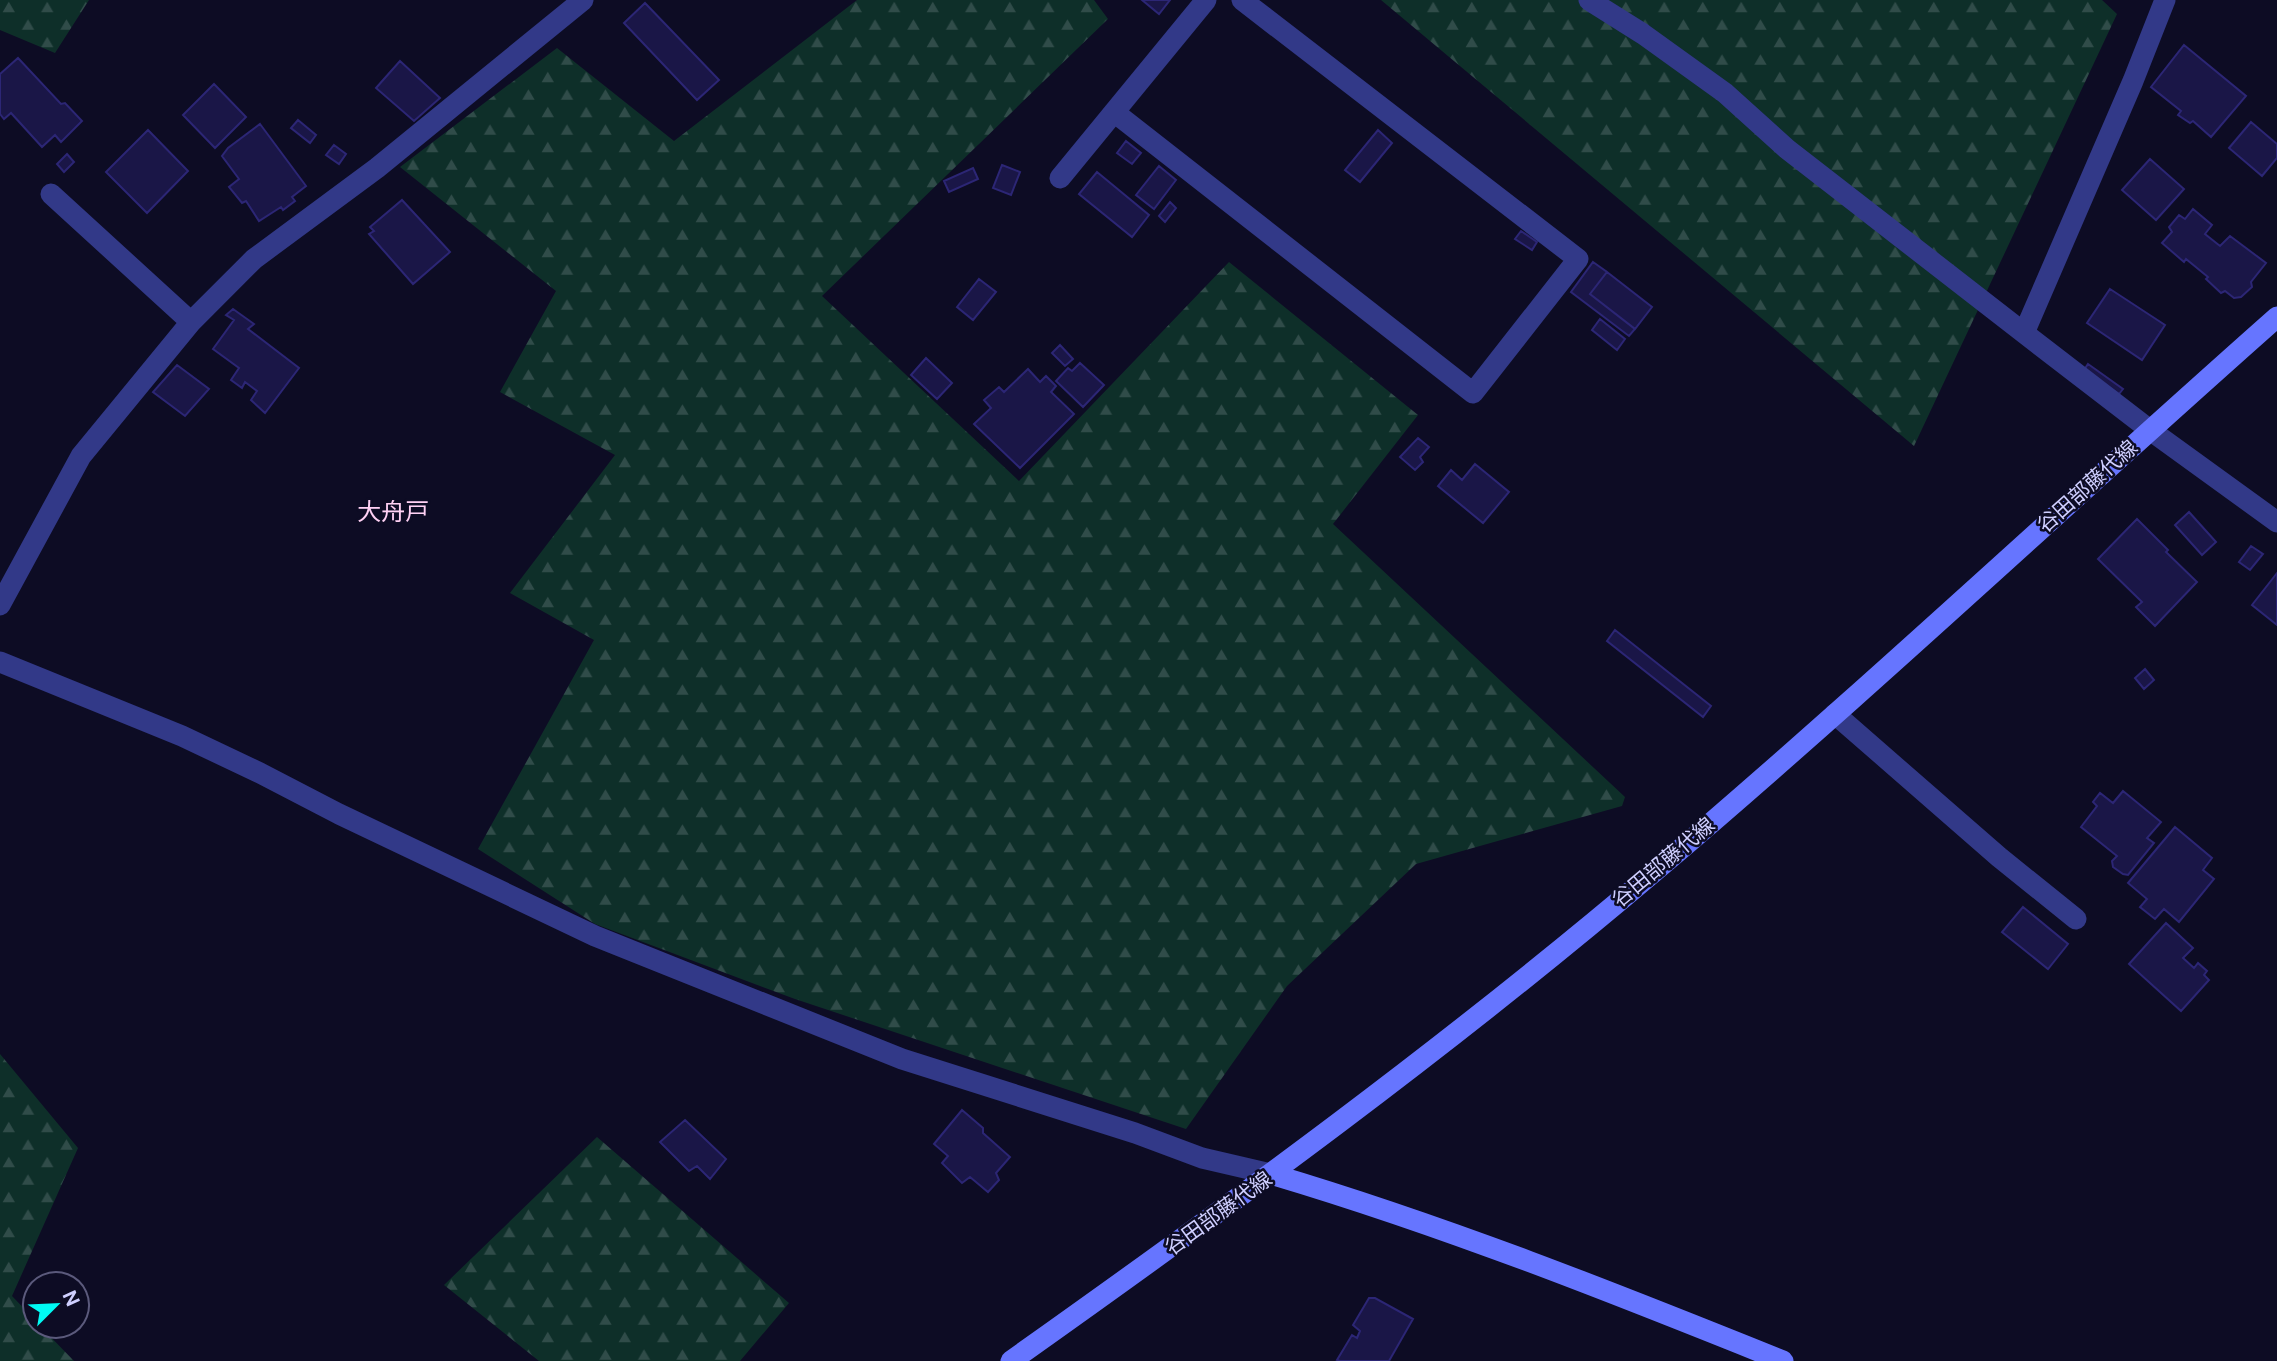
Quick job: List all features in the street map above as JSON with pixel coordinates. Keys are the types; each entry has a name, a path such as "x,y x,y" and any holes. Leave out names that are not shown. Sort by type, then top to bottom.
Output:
{"main road":[{"name":"谷田部藤代線","path":"1011,1361 1271,1174 1416,1064 1654,872 1835,714 2277,317"},
{"path":"1271,1174 1423,1222 1597,1286 1783,1361"}],"street":[{"path":"0,605 81,456 191,322 254,259 377,168 583,0"},
{"path":"1060,178 1206,0"},
{"path":"1114,112 1473,393 1578,259 1242,0"},
{"path":"1590,0 1725,93 1787,149 2024,334 2277,522"},
{"path":"2024,334 2165,0"},
{"path":"51,194 191,322"},
{"path":"0,662 182,736 594,936 902,1059 1202,1157 1271,1174"},
{"path":"1835,714 1999,857 2076,919"}],"green space":[{"path":"0,0 89,0 55,53 0,30"},
{"path":"857,0 1094,0 1108,19 822,296 1019,481 1229,262 1418,415 1333,524 1625,797 1622,806 1416,864 1287,986 1186,1129 795,999 595,924 478,849 594,640 510,593 615,455 500,392 556,291 400,167 557,48 674,141"},
{"path":"1381,0 2102,0 2117,14 1914,446"},
{"path":"0,1054 78,1148 24,1270 21,1270 12,1296 21,1305 21,1340 54,1340 74,1361 0,1361"},
{"path":"597,1137 789,1303 740,1361 539,1361 444,1285"}],"building":[{"path":"1142,0 1170,0 1159,14"},
{"path":"645,3 719,80 697,100 624,23"},
{"path":"2184,45 2246,96 2211,137 2193,121 2190,123 2178,115 2181,111 2151,87"},
{"path":"18,58 61,104 65,103 82,121 61,142 55,135 42,147 11,113 4,119 0,114 0,74"},
{"path":"400,61 440,98 414,121 376,88"},
{"path":"214,84 246,117 215,148 183,115"},
{"path":"298,120 316,135 310,143 291,128"},
{"path":"2251,122 2277,144 2277,158 2262,176 2229,148"},
{"path":"260,124 306,186 292,197 295,201 283,210 281,207 259,221 246,201 242,203 229,187 239,179 222,156 228,148"},
{"path":"148,130 188,171 147,213 106,172"},
{"path":"1378,130 1392,143 1360,182 1345,170"},
{"path":"1126,141 1141,153 1132,164 1117,153"},
{"path":"334,145 346,154 339,164 326,155"},
{"path":"67,154 74,162 64,172 57,164"},
{"path":"2150,159 2184,189 2156,220 2122,190"},
{"path":"1002,165 1020,172 1011,195 993,188"},
{"path":"1159,166 1176,180 1154,209 1136,195"},
{"path":"973,168 978,179 949,192 944,181"},
{"path":"1097,172 1149,215 1132,237 1079,194"},
{"path":"402,200 450,252 413,284 369,234 374,231 370,227"},
{"path":"1170,202 1176,208 1165,222 1159,216"},
{"path":"2193,209 2212,225 2205,234 2220,246 2230,236 2266,263 2251,282 2252,287 2241,297 2234,298 2225,291 2221,293 2206,279 2208,277 2186,259 2184,262 2162,243 2172,232 2169,227 2179,215 2185,219"},
{"path":"1521,231 1537,242 1532,250 1515,239"},
{"path":"1593,262 1607,272 1590,294 1635,329 1629,336 1571,292"},
{"path":"1607,272 1652,307 1635,329 1590,294"},
{"path":"979,279 996,292 973,320 957,307"},
{"path":"2110,289 2165,325 2142,360 2087,323"},
{"path":"233,309 254,324 248,329 299,368 265,413 251,400 257,391 245,382 242,388 231,380 239,368 213,349 234,320 226,315"},
{"path":"1600,319 1625,339 1617,350 1592,330"},
{"path":"1060,345 1073,359 1065,366 1052,353"},
{"path":"926,358 952,383 937,399 911,375"},
{"path":"1080,363 1104,385 1083,407 1056,381 1068,368 1072,371"},
{"path":"2088,364 2123,389 2119,394 2084,370"},
{"path":"177,365 209,389 185,416 153,392"},
{"path":"1028,369 1040,382 1046,376 1056,386 1051,392 1074,414 1020,468 974,424 991,408 984,400 999,387 1004,392"},
{"path":"1418,438 1429,447 1420,457 1423,462 1415,470 1400,457"},
{"path":"1475,464 1509,492 1483,523 1438,486 1451,470 1462,480"},
{"path":"2189,512 2216,542 2202,555 2175,525"},
{"path":"2137,519 2197,582 2155,626 2136,607 2142,602 2098,559"},
{"path":"2251,546 2263,554 2250,570 2239,562"},
{"path":"2277,573 2277,625 2252,605"},
{"path":"1615,630 1711,706 1703,717 1607,641"},
{"path":"2145,669 2154,680 2144,689 2135,678"},
{"path":"2123,791 2161,822 2147,838 2154,843 2128,875 2113,867 2112,861 2117,856 2081,827 2097,806 2093,802 2100,793 2113,803"},
{"path":"2175,827 2212,858 2203,870 2214,879 2179,922 2164,909 2155,919 2140,907 2147,899 2128,883"},
{"path":"2023,907 2068,944 2048,969 2002,932"},
{"path":"2166,923 2193,948 2183,958 2194,968 2198,963 2207,971 2204,975 2209,980 2181,1011 2129,964"},
{"path":"962,1110 1010,1157 996,1173 999,1180 988,1192 970,1177 962,1183 942,1163 948,1156 934,1144"},
{"path":"685,1120 726,1159 710,1179 697,1166 689,1171 660,1142"},
{"path":"1369,1298 1375,1298 1413,1319 1389,1361 1337,1360 1352,1335 1357,1338 1360,1331 1353,1325"}],"district":[{"name":"大舟戸","path":"393,511"}]}
